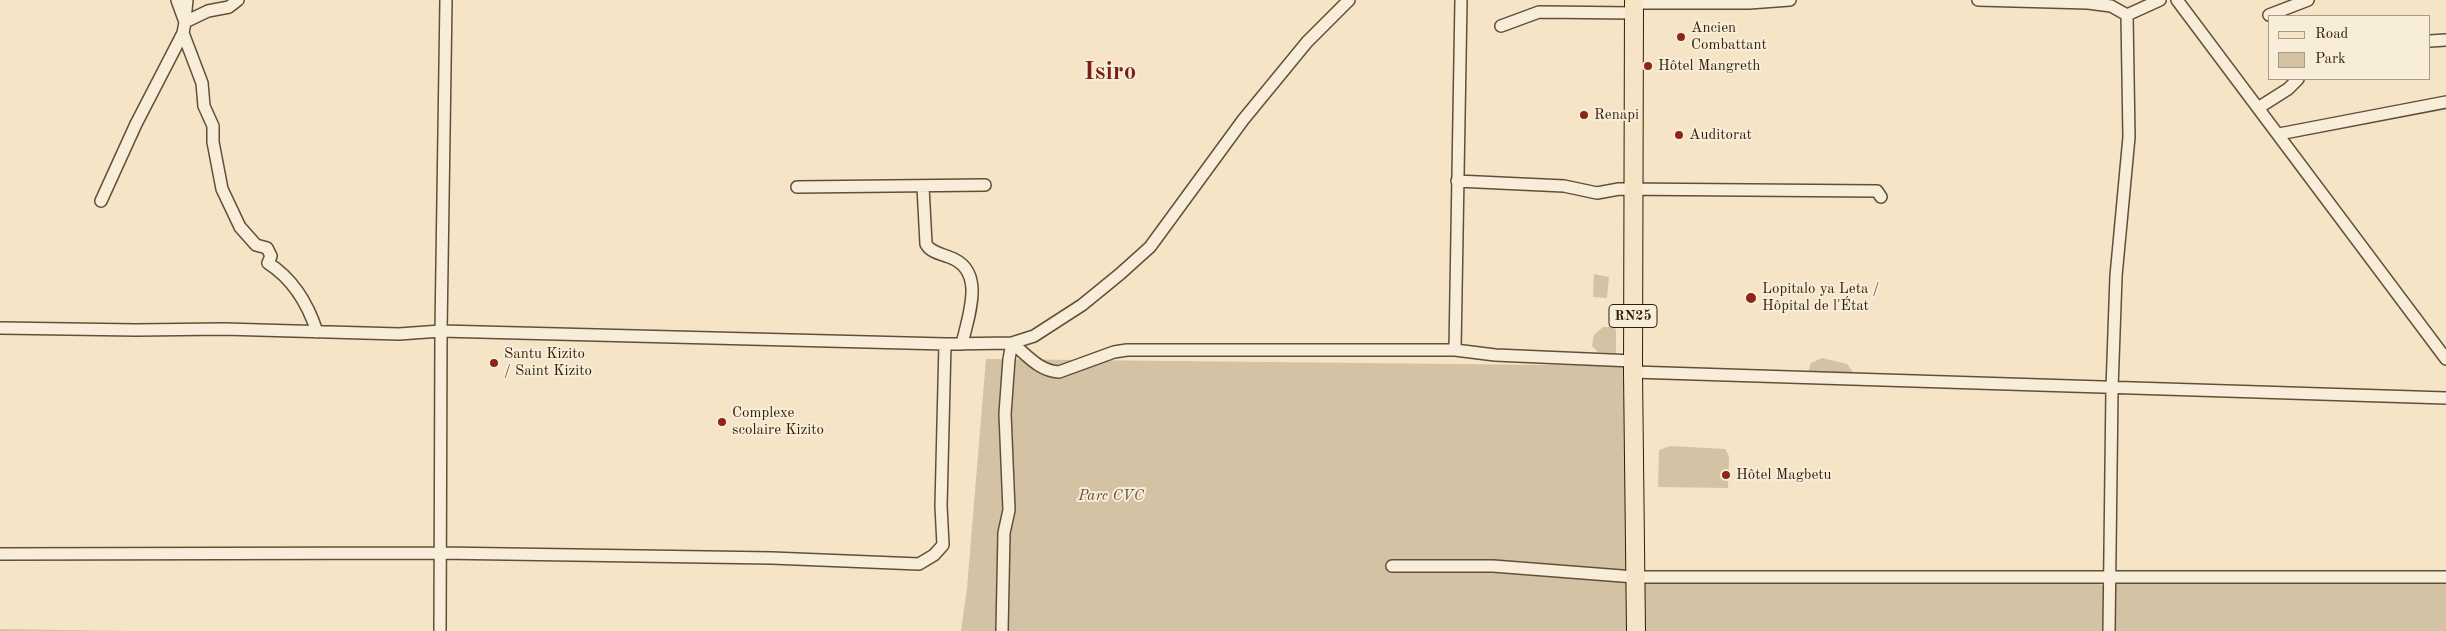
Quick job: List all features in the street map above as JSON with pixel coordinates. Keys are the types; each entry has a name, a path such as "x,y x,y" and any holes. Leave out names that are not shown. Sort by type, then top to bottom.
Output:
{"main road":[{"name":"RN25","path":"1634,5 1633,367 1636,631"}],"street":[{"path":"177,0 202,83 204,106 213,126 213,142 222,189 230,208 240,227 256,246 267,248 271,256 268,263 284,273 292,283 312,315 317,332"},
{"path":"101,201 136,124 184,27 186,0"},
{"path":"184,27 208,11 229,7 238,0"},
{"path":"440,631 441,331 446,0"},
{"path":"0,328 224,329 399,334 441,331 945,344 1012,343 1034,336 1062,319 1100,291 1145,251 1174,217 1249,113 1306,42 1349,0"},
{"path":"1455,350 1461,0"},
{"path":"1502,26 1539,12 1634,5 1790,0"},
{"path":"1978,0 2088,3 2111,6 2127,15"},
{"path":"2127,15 2160,0"},
{"path":"2177,0 2446,359"},
{"path":"2269,15 2308,0"},
{"path":"2109,631 2112,389 2116,276 2129,137 2127,15"},
{"path":"2431,41 2446,40"},
{"path":"2258,108 2297,80"},
{"path":"2279,134 2446,102"},
{"path":"1458,181 1564,186 1597,193 1619,189 1876,191 1881,196"},
{"path":"797,188 985,185"},
{"path":"924,187 926,244 933,251 962,263 972,281 973,294 962,344"},
{"path":"1012,343 1038,365 1050,371 1059,372 1114,352 1127,350 1455,350 1633,367 2112,389 2446,398"},
{"path":"1002,631 1004,533 1009,510 1005,414 1012,343"},
{"path":"0,554 440,553 772,558 918,564 934,555 942,545 941,506 945,344"},
{"path":"1392,566 1493,566 1635,577 2446,577"}],"green space":[{"path":"1594,274 1609,277 1607,298 1593,297"},
{"path":"1603,327 1614,327 1616,330 1616,354 1598,352 1592,346 1594,335"},
{"path":"1822,358 1847,364 1853,372 1808,372 1811,363"},
{"name":"Parc CVC","path":"986,359 1641,366 1635,576 2075,574 2110,588 2127,578 2446,577 2446,631 961,631 967,588"},
{"path":"1670,446 1725,449 1729,456 1728,488 1658,487 1659,450"},
{"path":"0,629 127,631 0,631"}],"place":[{"name":"Ancien Combattant","path":"1681,37"},
{"name":"Hôtel Mangreth","path":"1648,66"},
{"name":"Renapi","path":"1584,115"},
{"name":"Auditorat","path":"1679,135"},
{"name":"Lopitalo ya Leta / Hôpital de l'État","path":"1751,298"},
{"name":"Santu Kizito / Saint Kizito","path":"494,363"},
{"name":"Complexe scolaire Kizito","path":"722,422"},
{"name":"Hôtel Magbetu","path":"1726,475"}],"district":[{"name":"Isiro","path":"1110,72"}]}
